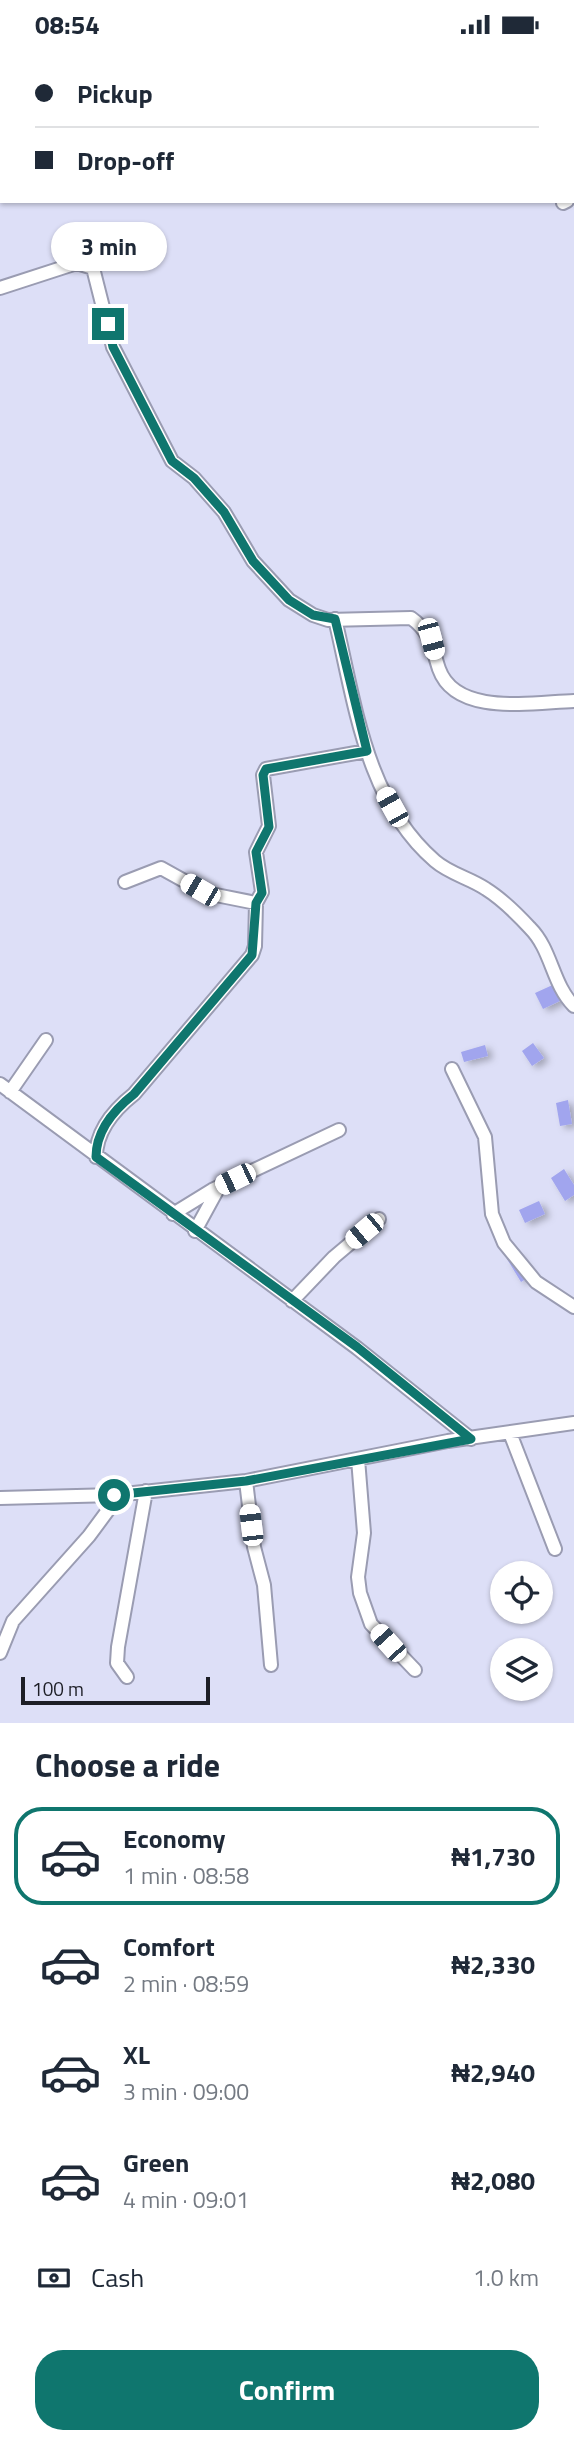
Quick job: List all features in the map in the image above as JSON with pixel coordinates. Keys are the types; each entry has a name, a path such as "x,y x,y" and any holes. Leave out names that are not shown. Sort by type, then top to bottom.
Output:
{"street":[{"path":"0,288 77,263 93,268 113,347 172,461 194,478 224,512 253,561 289,600 313,615 335,619 411,618 422,626 431,639 440,672 449,685 466,697 481,703 574,701"},
{"path":"335,619 367,751 381,786 403,827 436,862 487,889 531,929 548,954 559,987 574,1006"},
{"path":"96,1157 101,1134 119,1106 134,1094 248,962 255,946 256,903 262,893 256,852 269,827 263,775 266,769 367,751"},
{"path":"125,882 161,868 206,893 256,903"},
{"path":"46,1040 5,1088 388,1371 471,1439"},
{"path":"452,1069 485,1136 492,1214 504,1243 536,1282 574,1307"},
{"path":"173,1214 220,1187 339,1130"},
{"path":"195,1231 220,1187"},
{"path":"292,1301 334,1257 379,1219"},
{"path":"0,1498 120,1494 246,1481 471,1439 574,1423"},
{"path":"510,1433 555,1549"},
{"path":"358,1459 364,1533 358,1577 360,1593 371,1624 415,1670"},
{"path":"246,1481 254,1547 264,1585 271,1665"},
{"path":"127,1677 117,1663 117,1647 146,1490"},
{"path":"0,1653 13,1622 89,1536 120,1494"}],"building":[{"path":"557,983 564,999 543,1009 535,993"},
{"path":"533,1043 544,1058 532,1066 522,1051"},
{"path":"485,1045 488,1056 464,1062 461,1052"},
{"path":"568,1100 572,1124 560,1126 556,1103"},
{"path":"564,1169 574,1185 574,1195 565,1201 551,1178"},
{"path":"539,1201 545,1214 525,1223 519,1210"},
{"path":"517,1253 531,1276 521,1282 507,1259"}],"route":[{"path":"108,324 113,347 172,461 194,478 224,512 253,561 289,600 313,615 328,620 335,619 367,751 266,769 263,775 269,827 255,858 262,893 256,903 255,946 252,955 134,1094 119,1106 101,1134 96,1147 96,1157 357,1347 471,1439 448,1441 246,1481 114,1495"}]}
